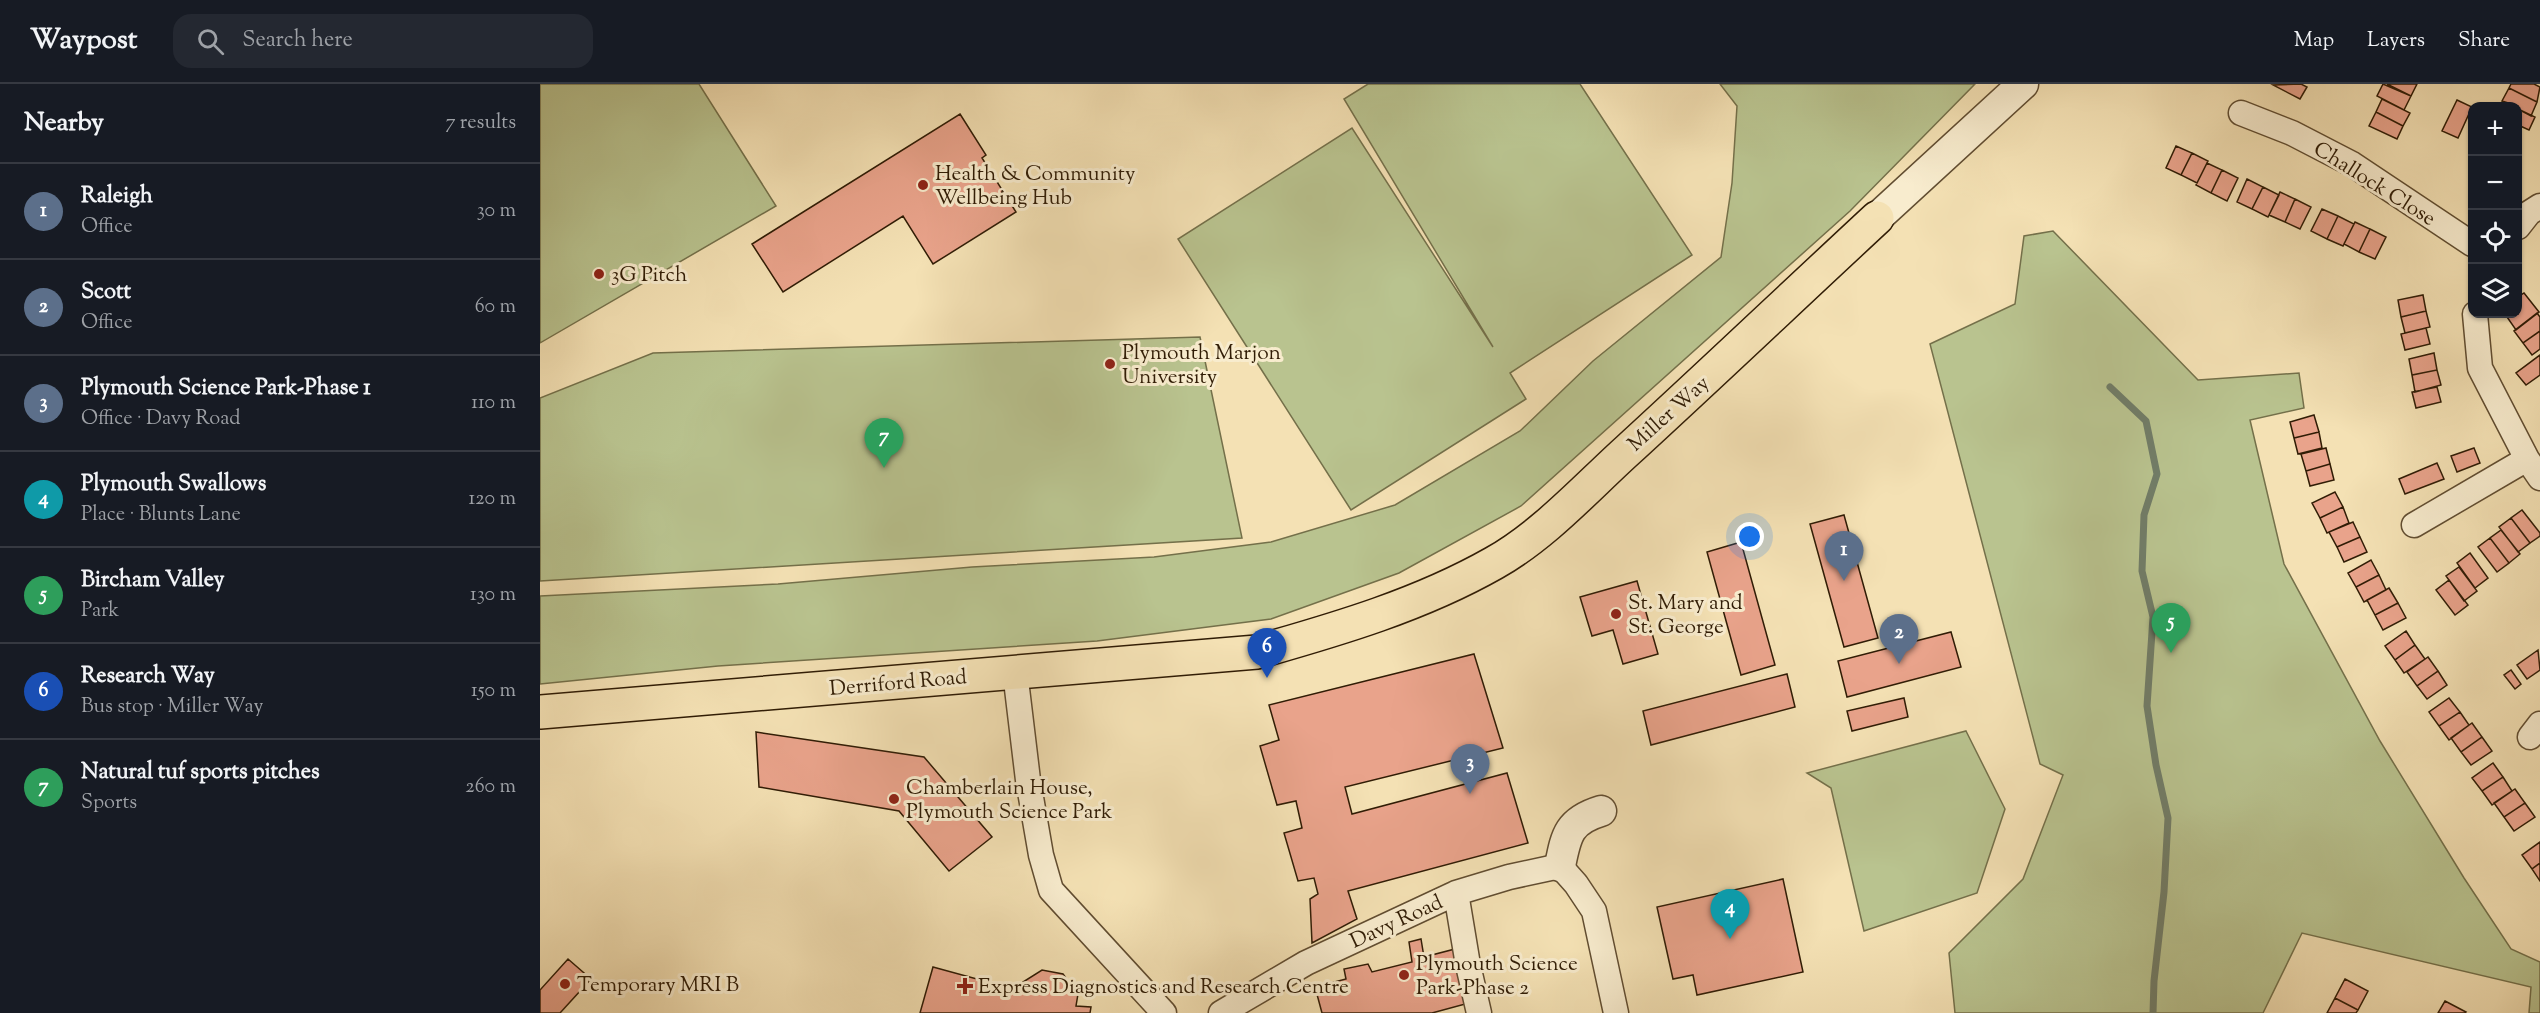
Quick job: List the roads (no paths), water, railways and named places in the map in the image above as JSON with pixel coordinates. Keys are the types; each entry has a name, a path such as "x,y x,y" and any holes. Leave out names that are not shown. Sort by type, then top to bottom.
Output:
{"main road":[{"name":"Miller Way","path":"1257,652 1329,632 1411,603 1495,563 1535,534 1674,409 1877,218"},
{"name":"Derriford Road","path":"540,712 1257,652"}],"street":[{"name":"Miller Way","path":"1877,218 2023,84"},
{"name":"Challock Close","path":"2241,113 2292,133 2352,164 2468,241"},
{"path":"2522,221 2540,206"},
{"path":"2414,525 2534,469 2480,368 2475,318"},
{"path":"1016,672 1028,780 1041,855 1051,890 1164,1013"},
{"path":"1601,811 1581,819 1572,827 1565,840 1568,875 1594,910 1616,1013"},
{"name":"Davy Road","path":"1221,1013 1306,963 1456,893 1509,877 1568,875"},
{"path":"1456,893 1479,1013"}],"waterway":[{"path":"2110,387 2146,421 2157,474 2144,515 2142,571 2153,617 2147,706 2156,765 2168,818 2153,1013"}],"place":[{"name":"Health & Community Wellbeing Hub","path":"923,185"},
{"name":"3G Pitch","path":"599,274"},
{"name":"Plymouth Marjon University","path":"1110,364"},
{"name":"Natural tuf sports pitches","path":"884,468"},
{"name":"Raleigh","path":"1844,581"},
{"name":"St. Mary and St. George","path":"1616,614"},
{"name":"Bircham Valley","path":"2171,653"},
{"name":"Scott","path":"1899,664"},
{"name":"Research Way","path":"1267,678"},
{"name":"Plymouth Science Park-Phase 1","path":"1470,794"},
{"name":"Chamberlain House, Plymouth Science Park","path":"894,799"},
{"name":"Plymouth Swallows","path":"1730,939"},
{"name":"Plymouth Science Park-Phase 2","path":"1404,975"},
{"name":"Temporary MRI B","path":"565,984"},
{"name":"Express Diagnostics and Research Centre","path":"965,986"}]}
